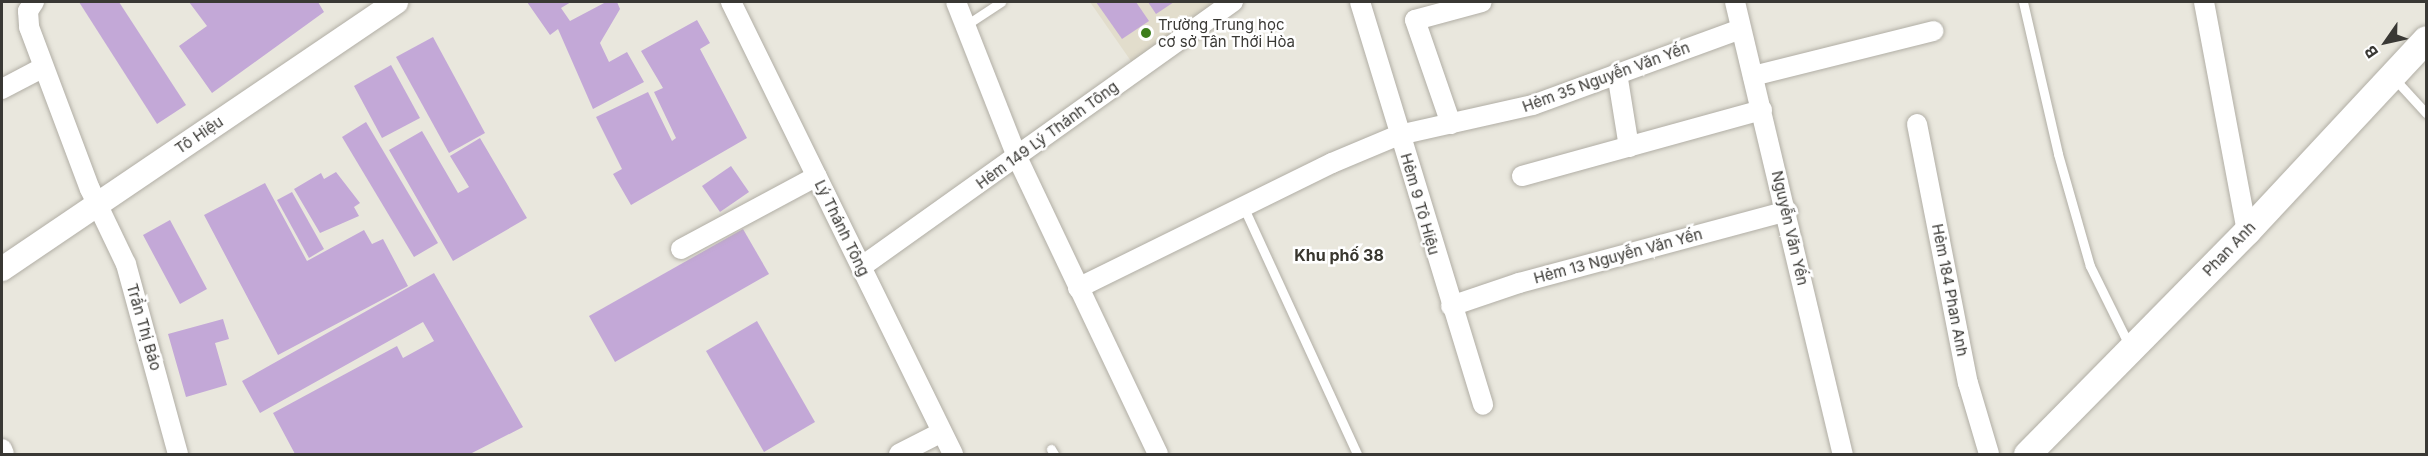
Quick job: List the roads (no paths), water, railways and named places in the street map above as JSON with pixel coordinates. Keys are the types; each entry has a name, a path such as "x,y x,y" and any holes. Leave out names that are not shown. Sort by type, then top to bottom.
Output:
{"main road":[{"name":"Phan Anh","path":"2027,454 2247,231 2427,39"}],"street":[{"name":"Trần Thị Báo","path":"34,2 27,19 42,68 97,204 130,276 178,454"},
{"name":"Tô Hiệu","path":"2,268 396,2"},
{"name":"Lý Thánh Tông","path":"731,2 953,454"},
{"path":"956,2 1017,157 1158,454"},
{"name":"Hẻm 149 Lý Thánh Tông","path":"861,267 1233,2"},
{"name":"Hẻm 9 Tô Hiệu","path":"1360,2 1483,405"},
{"path":"1451,124 1415,20 1482,2"},
{"name":"Nguyễn Văn Yến","path":"1735,2 1787,211 1843,454"},
{"path":"2204,2 2247,231"},
{"name":"Hẻm 35 Nguyễn Văn Yến","path":"1078,288 1243,206 1400,135 1533,105 1741,29"},
{"path":"1754,76 1933,31"},
{"path":"2,89 42,68"},
{"path":"1617,73 1629,147"},
{"path":"1522,176 1762,110"},
{"name":"Hẻm 184 Phan Anh","path":"1917,124 1968,383 1989,454"},
{"path":"681,249 817,177"},
{"name":"Hẻm 13 Nguyễn Văn Yến","path":"1451,306 1518,283 1787,211"},
{"path":"899,454 942,432"},
{"path":"2,449 4,454"}],"lane":[{"path":"966,26 1001,2"},
{"path":"2023,2 2058,154 2091,266 2131,349"},
{"path":"2391,75 2427,113"},
{"path":"1243,206 1357,454"}],"place":[{"name":"Trường Trung học cơ sở Tân Thới Hòa","path":"1146,33"}],"district":[{"name":"Khu phố 38","path":"1339,255"}]}
